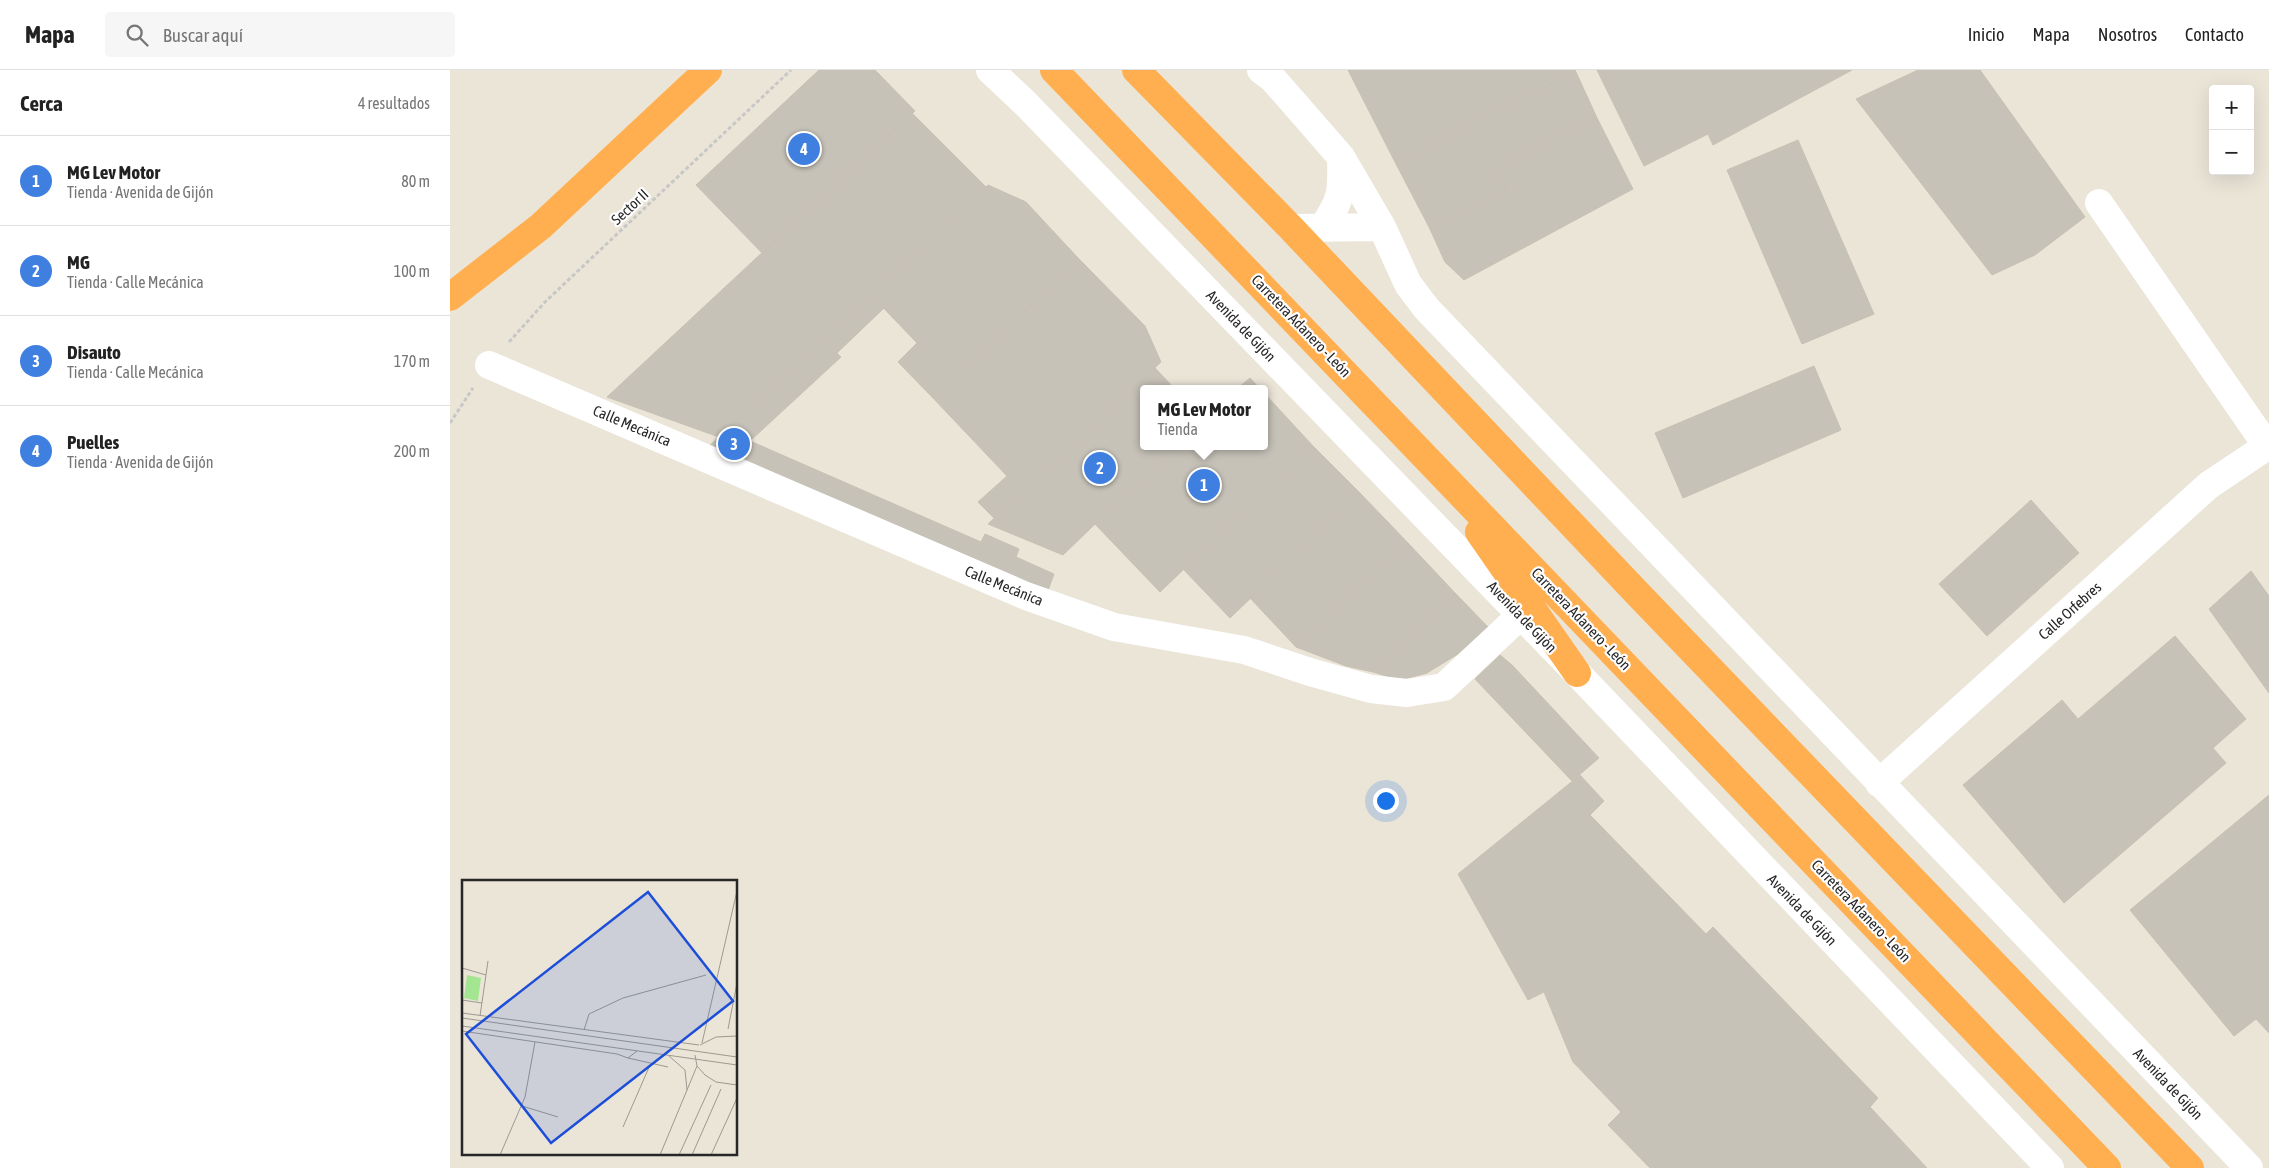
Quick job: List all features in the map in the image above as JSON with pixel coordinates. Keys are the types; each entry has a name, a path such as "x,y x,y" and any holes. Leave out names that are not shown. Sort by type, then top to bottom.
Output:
{"highway":[{"path":"450,298 541,226 708,70"},
{"name":"Carretera Adanero - León","path":"1054,70 2107,1168"},
{"path":"1136,70 1291,228 1623,579 2190,1168"},
{"path":"1428,459 1577,673"}],"street":[{"name":"Avenida de Gijón","path":"990,70 1025,103 1577,673 2050,1168"},
{"name":"Avenida de Gijón","path":"1275,73 1341,157 1382,227 1408,284 1426,308 2249,1168"},
{"path":"1323,227 1338,205 1342,189 1341,157"},
{"name":"Calle Orfebres","path":"1879,783 2210,485 2268,446 2099,203"},
{"path":"1291,228 1382,227"},
{"name":"Calle Mecánica","path":"489,365 1026,596 1114,627 1244,650 1353,684 1407,693 1444,687 1521,615"}],"path":[{"name":"Sector II","path":"450,423 489,365 545,302 791,70"}],"building":[{"path":"819,70 875,70 915,111 763,254 696,185"},
{"path":"1348,70 1575,70 1576,72 1471,123 1396,164"},
{"path":"1597,70 1852,70 1713,145 1708,134 1644,166"},
{"path":"1918,70 1980,70 2085,217 2035,255 1992,275 1856,99"},
{"path":"1576,72 1597,118 1555,136 1497,168 1507,189 1429,227 1396,164 1471,123"},
{"path":"912,113 986,187 719,437 607,397"},
{"path":"1597,118 1633,189 1464,280 1445,262 1429,227 1507,189 1497,168 1555,136"},
{"path":"1798,140 1874,314 1802,344 1727,170"},
{"path":"988,185 1026,202 1079,259 933,398 898,362 917,343 871,295"},
{"path":"1079,259 1145,326 1161,362 994,518 978,502 1007,476 933,398"},
{"path":"871,295 884,308 837,353 841,357 750,441 981,542 985,534 1019,549 1016,557 1054,574 1046,596 708,447"},
{"path":"1814,366 1841,430 1683,498 1655,433"},
{"path":"1155,368 1171,385 1140,385 1140,450 1172,450 1063,555 988,524"},
{"path":"1250,378 1256,385 1242,385"},
{"path":"1268,397 1313,446 1160,592 1095,524 1172,450 1268,450"},
{"path":"1313,446 1360,493 1230,618 1183,569"},
{"path":"1360,493 1408,543 1296,647 1250,598"},
{"path":"2031,500 2079,553 1987,636 1939,584"},
{"path":"1408,543 1456,594 1373,672 1346,666 1296,647"},
{"path":"2251,571 2269,596 2269,693 2209,609"},
{"path":"1456,594 1488,627 1458,654 1427,673 1400,680 1373,672"},
{"path":"2175,636 2246,719 2213,748 2226,763 2064,903 1963,785 2062,700 2078,719"},
{"path":"1500,655 1512,665 1599,758 1572,781 1475,679"},
{"path":"1580,775 1604,801 1590,815 1706,934 1713,927 1878,1098 1870,1107 1927,1168 1650,1168 1608,1125 1621,1112 1573,1062 1544,992 1528,1000 1458,874"},
{"path":"2269,795 2269,1033 2256,1019 2234,1036 2130,910"}],"place":[{"name":"Puelles","path":"804,149"},
{"name":"Disauto","path":"734,444"},
{"name":"MG","path":"1100,468"},
{"name":"MG Lev Motor","path":"1204,485"}]}
